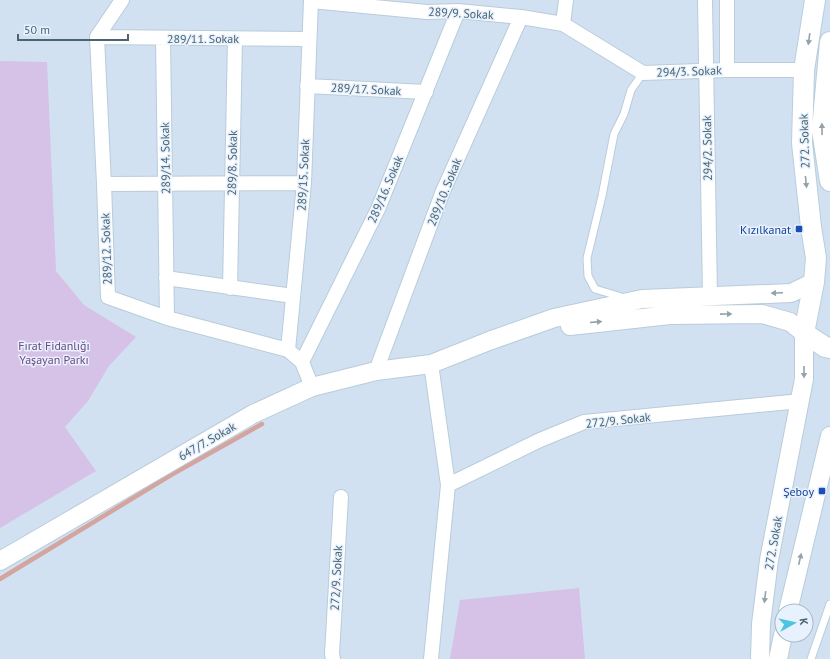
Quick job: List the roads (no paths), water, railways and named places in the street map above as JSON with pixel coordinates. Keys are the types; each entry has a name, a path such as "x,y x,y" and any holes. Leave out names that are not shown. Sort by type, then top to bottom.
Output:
{"main road":[{"name":"272. Sokak","path":"804,333 822,277 816,258 811,227 802,143 804,70 815,0"},
{"name":"272. Sokak","path":"830,42 822,130 830,181"},
{"path":"804,333 825,347 830,348"}],"street":[{"path":"97,37 122,0"},
{"path":"563,24 566,0"},
{"name":"294/2. Sokak","path":"705,0 710,296"},
{"path":"727,0 727,70"},
{"name":"289/9. Sokak","path":"311,1 427,6 458,12 521,17 563,24"},
{"name":"289/15. Sokak","path":"288,350 304,183 311,1"},
{"name":"289/16. Sokak","path":"302,362 378,209 458,12"},
{"name":"289/10. Sokak","path":"376,371 443,191 521,17"},
{"name":"294/3. Sokak","path":"563,24 643,73 727,70 804,70"},
{"name":"289/11. Sokak","path":"97,37 309,39"},
{"name":"289/12. Sokak","path":"97,37 108,297 167,318 288,350 302,362 312,387"},
{"name":"289/14. Sokak","path":"163,38 167,318"},
{"name":"289/8. Sokak","path":"230,288 235,39"},
{"name":"289/17. Sokak","path":"307,86 426,92"},
{"path":"104,184 304,183"},
{"path":"489,341 554,318 642,299 791,293 822,277"},
{"path":"166,278 293,296"},
{"path":"489,341 582,323 670,315 762,314 790,322 804,333"},
{"name":"272. Sokak","path":"763,658 761,624 769,560 804,379 804,333"},
{"name":"647/7. Sokak","path":"0,561 253,414 312,387 376,371 431,364 489,341"},
{"path":"431,364 448,485 431,659"},
{"name":"272/9. Sokak","path":"448,485 540,440 584,422 800,401"},
{"path":"790,603 830,436"},
{"name":"272/9. Sokak","path":"333,659 332,654 340,497"},
{"path":"778,659 781,643"}],"lane":[{"path":"632,301 595,289 588,276 587,258 602,196 614,134 624,114 631,90 643,73"},
{"path":"811,659 830,604"},
{"path":"822,627 830,630"}],"waterway":[{"path":"0,579 171,475 262,424"}],"place":[{"name":"Kızılkanat","path":"799,229"},
{"name":"Şeboy","path":"822,491"}],"park label":[{"name":"Fırat Fidanlığı Yaşayan Parkı","path":"54,352"}]}
